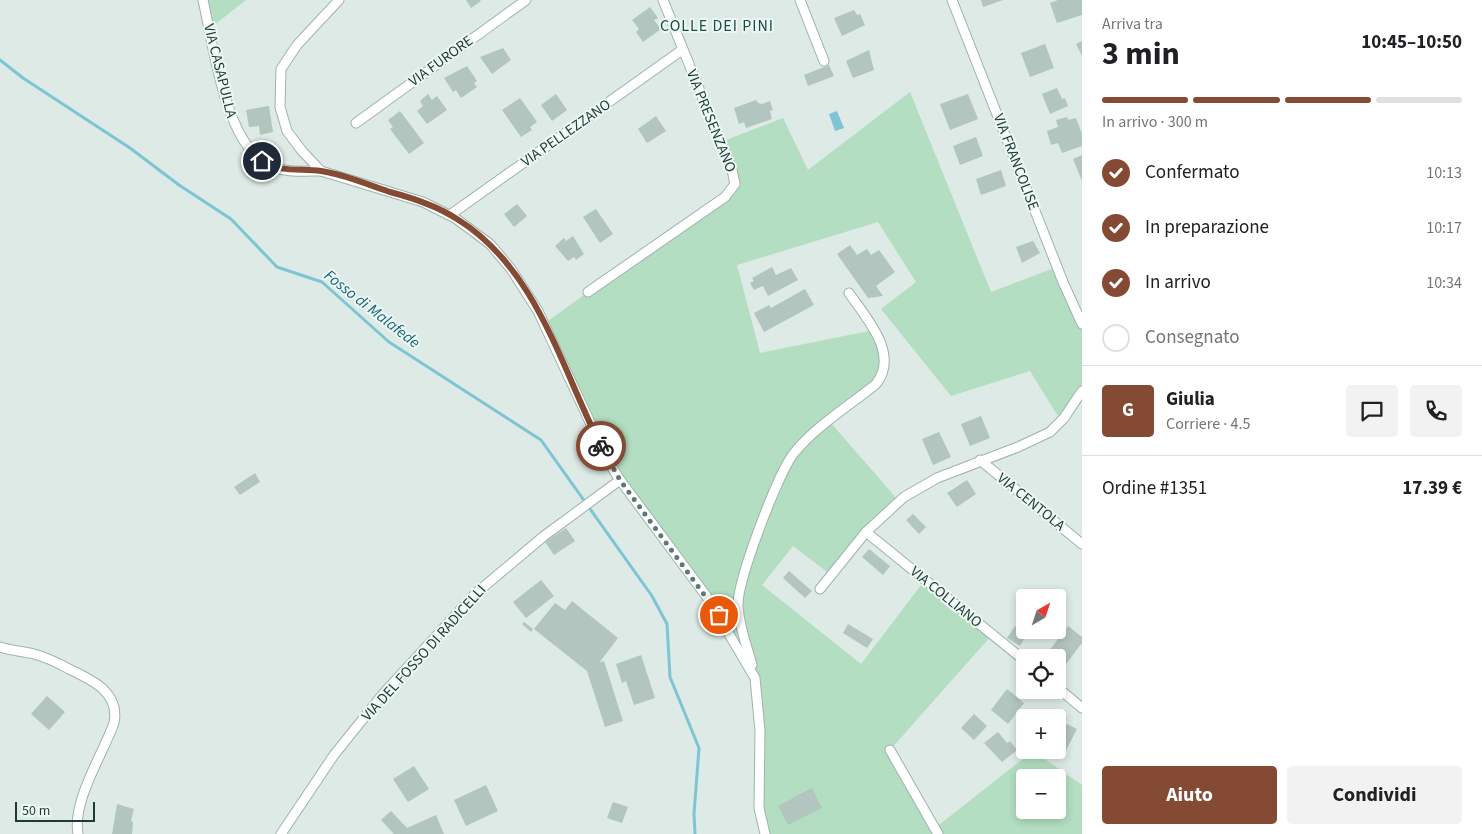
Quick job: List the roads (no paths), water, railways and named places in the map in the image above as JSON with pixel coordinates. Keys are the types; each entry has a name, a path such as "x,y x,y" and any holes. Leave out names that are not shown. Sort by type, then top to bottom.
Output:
{"street":[{"name":"VIA CASAPULLA","path":"203,0 229,110 241,136 257,156 270,166 296,171 321,171"},
{"path":"339,0 292,50 283,64 280,76 280,106 285,127 302,151 321,171 415,199 450,215 490,244 519,280 545,324 596,438 620,480 712,605 755,678"},
{"name":"VIA FURORE","path":"356,123 526,0"},
{"name":"VIA PRESENZANO","path":"588,292 725,197 734,187 732,170 663,0"},
{"path":"800,0 824,61"},
{"name":"VIA FRANCOLISE","path":"952,0 1063,282 1082,324"},
{"name":"VIA PELLEZZANO","path":"450,215 682,50"},
{"path":"765,834 759,808 760,731 755,678 740,622 739,597 743,578 778,482 797,450 876,384 884,373 884,358 878,337 849,293"},
{"path":"820,589 866,532 899,501 917,488 980,460 1018,447 1053,430 1082,391"},
{"name":"VIA CENTOLA","path":"980,460 1082,544"},
{"name":"VIA DEL FOSSO DI RADICELLI","path":"281,834 334,755 383,694 475,594 544,536 620,480"},
{"name":"VIA COLLIANO","path":"866,532 1016,654"},
{"path":"0,648 33,654 51,660 99,684 112,700 115,712 114,723 80,808 77,824 78,834"},
{"path":"1066,695 1082,708"},
{"path":"890,750 938,834"}],"water":[{"path":"837,111 844,128 835,131 829,114"}],"waterway":[{"name":"Fosso di Malafede","path":"0,60 23,78 130,148 179,185 231,219 277,267 322,282 389,342 541,440 652,596 667,624 670,677 699,748 694,814 695,834"}],"district":[{"name":"COLLE DEI PINI","path":"717,26"}]}
